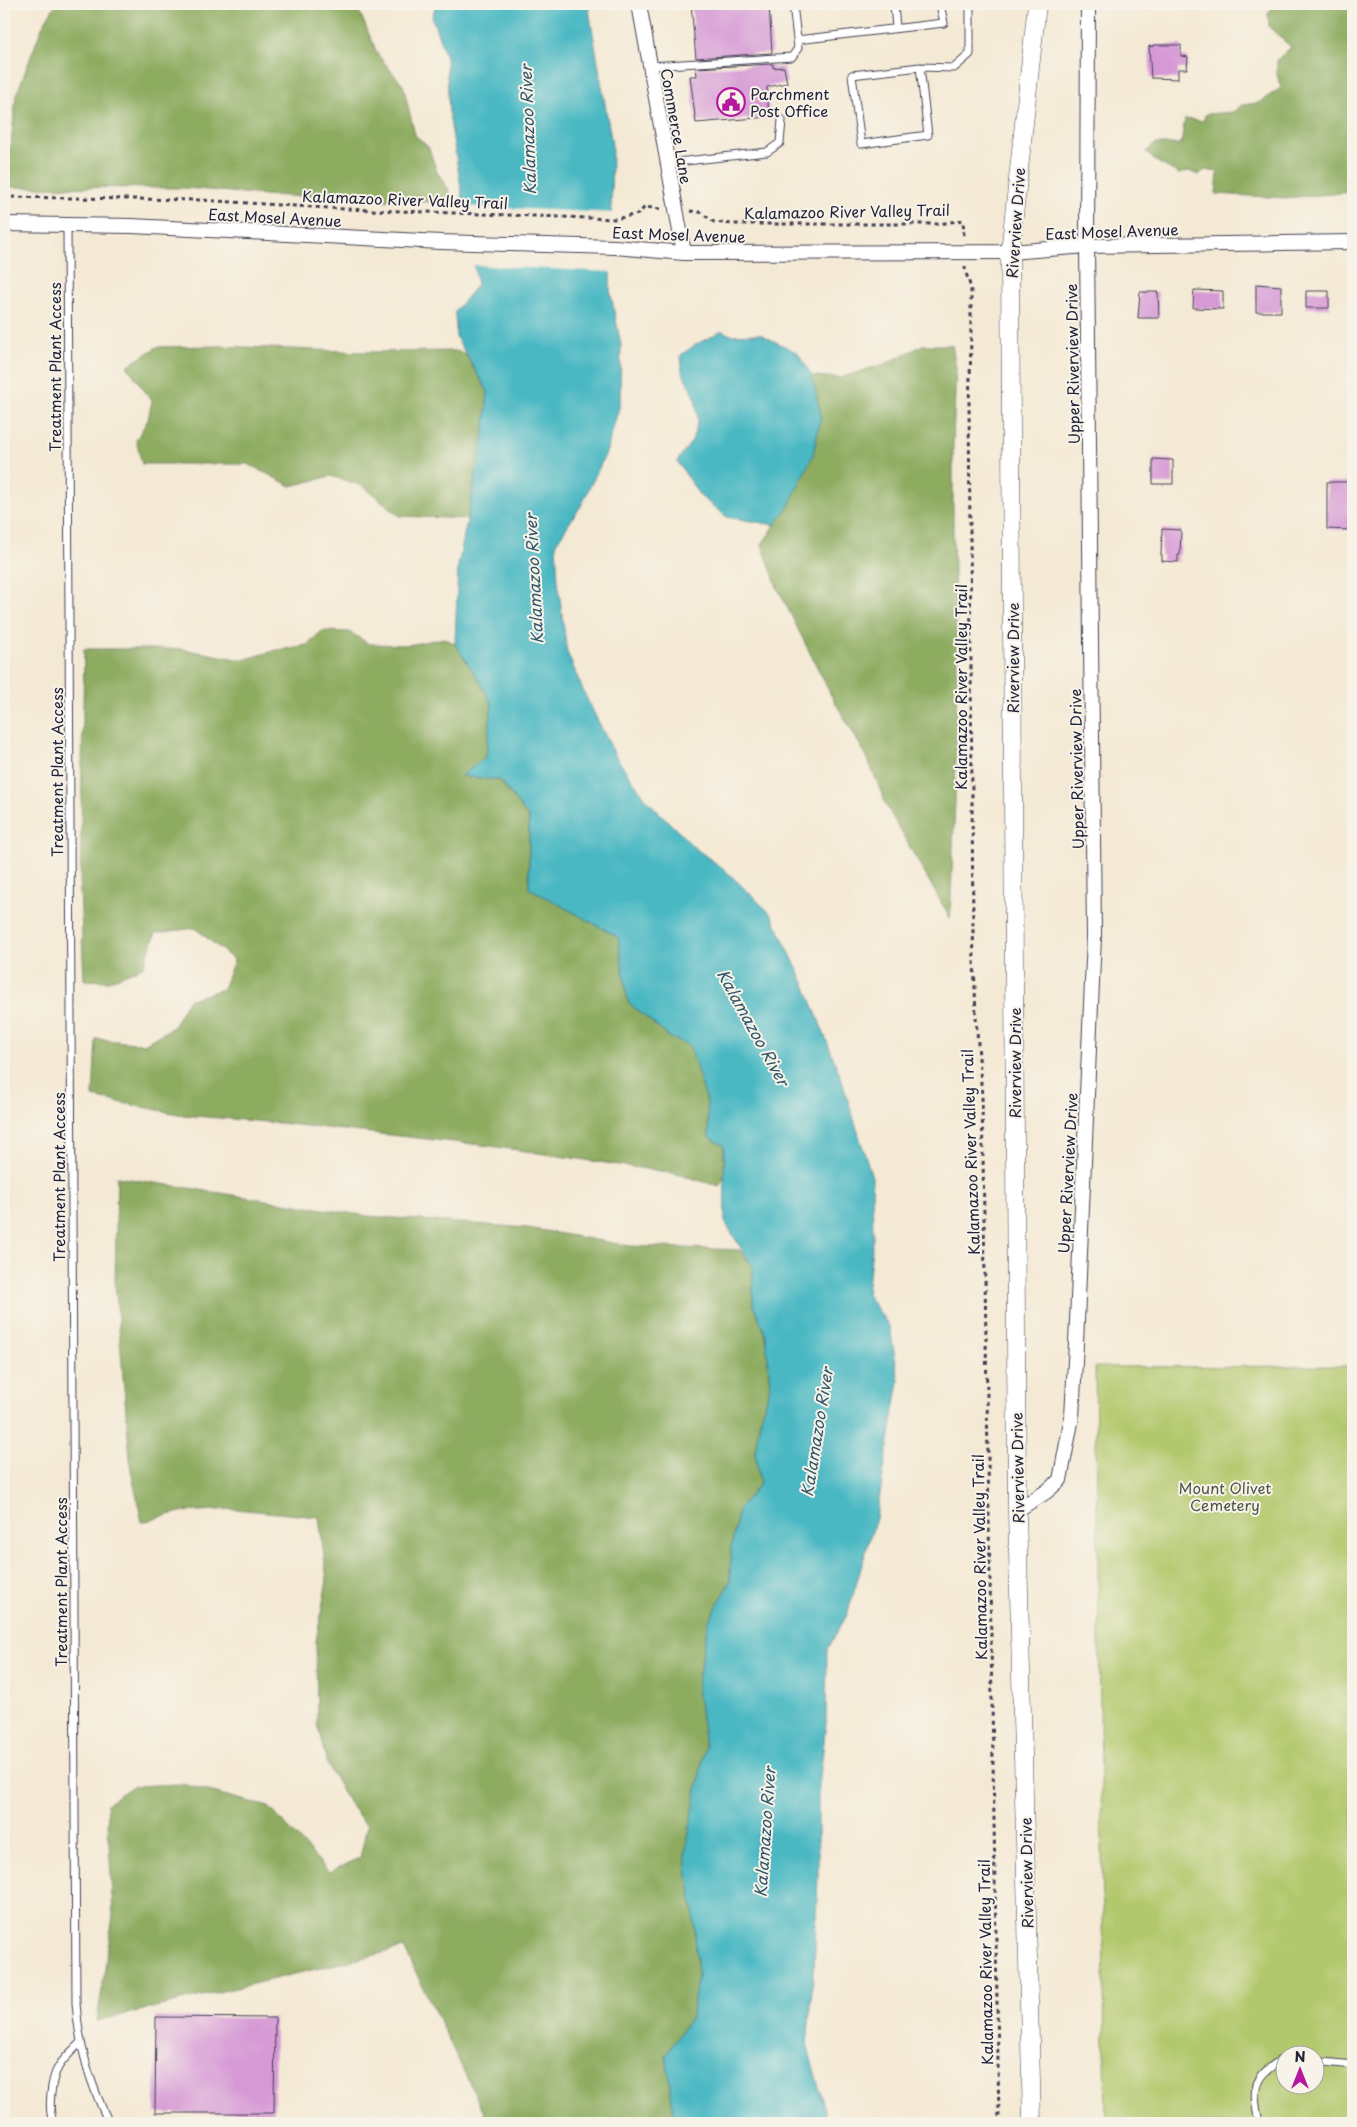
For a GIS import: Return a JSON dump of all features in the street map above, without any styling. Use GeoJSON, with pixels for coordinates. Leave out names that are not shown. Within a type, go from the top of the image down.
{"type":"FeatureCollection","features":[{"type":"Feature","properties":{"kind":"street","name":"Commerce Lane"},"geometry":{"type":"LineString","coordinates":[[639,4],[684,253]]}},
{"type":"Feature","properties":{"kind":"street","name":"Riverview Drive"},"geometry":{"type":"LineString","coordinates":[[1032,2123],[1017,1510],[1010,252],[1037,4]]}},
{"type":"Feature","properties":{"kind":"street","name":"Upper Riverview Drive"},"geometry":{"type":"LineString","coordinates":[[1017,1510],[1046,1492],[1060,1480],[1072,1417],[1094,937],[1087,246],[1088,4]]}},
{"type":"Feature","properties":{"kind":"street","name":"East Mosel Avenue"},"geometry":{"type":"LineString","coordinates":[[4,224],[132,226],[441,242],[615,247],[684,253],[1010,252],[1087,246],[1353,242]]}},
{"type":"Feature","properties":{"kind":"lane"},"geometry":{"type":"LineString","coordinates":[[650,66],[792,57],[798,48],[793,4]]}},
{"type":"Feature","properties":{"kind":"lane"},"geometry":{"type":"LineString","coordinates":[[894,4],[896,28]]}},
{"type":"Feature","properties":{"kind":"lane"},"geometry":{"type":"LineString","coordinates":[[797,40],[944,22],[940,4]]}},
{"type":"Feature","properties":{"kind":"lane"},"geometry":{"type":"LineString","coordinates":[[920,67],[928,135],[861,144],[852,75],[920,67],[954,68],[970,54],[970,4]]}},
{"type":"Feature","properties":{"kind":"lane"},"geometry":{"type":"LineString","coordinates":[[668,163],[767,152],[780,143],[782,120]]}},
{"type":"Feature","properties":{"kind":"lane","name":"Treatment Plant Access"},"geometry":{"type":"LineString","coordinates":[[67,225],[76,2003],[80,2043],[85,2064],[97,2099],[109,2123]]}},
{"type":"Feature","properties":{"kind":"lane"},"geometry":{"type":"LineString","coordinates":[[54,2123],[51,2118],[51,2093],[58,2067],[80,2043]]}},
{"type":"Feature","properties":{"kind":"lane"},"geometry":{"type":"LineString","coordinates":[[1324,2062],[1353,2065]]}},
{"type":"Feature","properties":{"kind":"lane"},"geometry":{"type":"LineString","coordinates":[[1259,2123],[1255,2103],[1255,2085],[1266,2070],[1274,2065]]}},
{"type":"Feature","properties":{"kind":"path","name":"Kalamazoo River Valley Trail"},"geometry":{"type":"LineString","coordinates":[[4,197],[198,200],[616,219],[638,214],[645,207],[700,212],[714,222],[732,224],[939,224],[963,220],[965,274],[971,289],[969,401],[973,930],[975,999],[982,1096],[999,2123]]}},
{"type":"Feature","properties":{"kind":"green space"},"geometry":{"type":"Polygon","coordinates":[[[56,4],[356,4],[378,55],[403,85],[415,135],[429,148],[437,172],[449,190],[453,203],[264,195],[186,188],[6,187],[9,178],[4,151],[11,145],[16,96],[42,27],[56,4]]]}},
{"type":"Feature","properties":{"kind":"green space"},"geometry":{"type":"Polygon","coordinates":[[[1276,4],[1353,4],[1353,192],[1285,198],[1216,194],[1218,172],[1205,170],[1198,175],[1189,171],[1179,174],[1154,160],[1146,152],[1155,144],[1181,144],[1185,119],[1203,121],[1206,114],[1233,112],[1242,105],[1258,103],[1281,88],[1277,75],[1277,60],[1291,47],[1269,27],[1268,13],[1276,4]]]}},
{"type":"Feature","properties":{"kind":"green space"},"geometry":{"type":"Polygon","coordinates":[[[923,345],[952,345],[956,368],[953,441],[953,538],[957,664],[955,802],[950,918],[887,807],[867,757],[831,695],[777,587],[762,544],[789,505],[821,416],[812,376],[840,378],[887,363],[923,345]]]}},
{"type":"Feature","properties":{"kind":"green space"},"geometry":{"type":"Polygon","coordinates":[[[220,346],[365,352],[455,351],[465,354],[488,392],[484,434],[467,519],[400,516],[363,486],[331,476],[291,486],[248,464],[142,464],[136,440],[148,420],[152,401],[127,366],[157,347],[220,346]]]}},
{"type":"Feature","properties":{"kind":"green space"},"geometry":{"type":"Polygon","coordinates":[[[322,631],[350,632],[369,644],[408,645],[445,638],[455,644],[492,704],[486,757],[461,776],[499,780],[529,818],[529,888],[618,937],[628,1002],[669,1037],[690,1045],[707,1102],[709,1137],[724,1146],[724,1179],[719,1186],[673,1173],[491,1146],[279,1123],[183,1115],[93,1097],[96,1039],[144,1044],[173,1027],[188,1000],[223,989],[234,960],[195,928],[156,933],[143,967],[109,981],[84,980],[80,889],[84,649],[181,649],[243,660],[277,650],[307,645],[322,631]]]}},
{"type":"Feature","properties":{"kind":"green space"},"geometry":{"type":"Polygon","coordinates":[[[117,1177],[368,1216],[528,1228],[630,1246],[740,1250],[753,1268],[753,1303],[766,1335],[770,1387],[760,1421],[755,1452],[760,1483],[739,1509],[731,1548],[730,1582],[708,1623],[697,1686],[705,1747],[685,1854],[693,1907],[698,1975],[691,2017],[666,2054],[675,2123],[489,2123],[404,1948],[97,2021],[113,1916],[107,1803],[133,1786],[182,1784],[269,1807],[329,1872],[360,1858],[367,1826],[348,1802],[327,1764],[317,1723],[316,1641],[327,1580],[319,1517],[235,1509],[180,1512],[142,1522],[131,1470],[115,1282],[117,1177]]]}},
{"type":"Feature","properties":{"kind":"green space","name":"Mount Olivet Cemetery"},"geometry":{"type":"Polygon","coordinates":[[[1353,1366],[1353,2123],[1106,2123],[1095,1367],[1353,1366]]]}},
{"type":"Feature","properties":{"kind":"water","name":"Kalamazoo River"},"geometry":{"type":"Polygon","coordinates":[[[436,4],[588,4],[612,145],[610,290],[621,345],[620,404],[606,453],[581,506],[556,543],[558,583],[567,652],[585,695],[616,757],[646,799],[695,848],[725,870],[771,914],[806,987],[841,1078],[872,1177],[873,1239],[867,1294],[890,1328],[899,1381],[876,1518],[847,1615],[827,1650],[826,1723],[818,1795],[818,1875],[814,1969],[807,2044],[825,2110],[825,2123],[675,2123],[666,2054],[691,2017],[698,1975],[693,1907],[685,1854],[705,1747],[697,1686],[708,1623],[730,1582],[731,1548],[739,1509],[760,1483],[755,1452],[760,1421],[770,1387],[766,1335],[753,1303],[753,1268],[725,1222],[724,1146],[709,1137],[707,1102],[690,1046],[669,1037],[628,1002],[618,937],[529,888],[529,818],[500,780],[461,776],[486,757],[492,704],[455,644],[458,566],[484,434],[488,392],[456,337],[455,311],[477,285],[449,114],[446,57],[432,18],[436,4]]]}},
{"type":"Feature","properties":{"kind":"water"},"geometry":{"type":"Polygon","coordinates":[[[722,331],[731,335],[760,334],[798,353],[812,376],[821,416],[813,455],[789,505],[775,525],[727,517],[700,496],[677,461],[692,441],[698,420],[695,397],[682,371],[681,355],[695,345],[722,331]]]}},
{"type":"Feature","properties":{"kind":"pier"},"geometry":{"type":"Polygon","coordinates":[[[462,206],[614,213],[613,272],[471,265],[462,206]]]}},
{"type":"Feature","properties":{"kind":"building"},"geometry":{"type":"Polygon","coordinates":[[[691,4],[769,4],[772,53],[696,58],[691,4]]]}},
{"type":"Feature","properties":{"kind":"building"},"geometry":{"type":"Polygon","coordinates":[[[1153,45],[1181,45],[1181,56],[1188,57],[1187,69],[1178,69],[1178,79],[1151,78],[1149,46],[1153,47],[1153,45]]]}},
{"type":"Feature","properties":{"kind":"building","name":"Parchment Post Office"},"geometry":{"type":"Polygon","coordinates":[[[773,64],[773,68],[784,67],[787,83],[767,87],[769,117],[696,123],[690,76],[697,76],[696,68],[773,64]]]}},
{"type":"Feature","properties":{"kind":"building"},"geometry":{"type":"Polygon","coordinates":[[[1256,284],[1281,286],[1281,312],[1256,312],[1256,284]]]}},
{"type":"Feature","properties":{"kind":"building"},"geometry":{"type":"Polygon","coordinates":[[[1194,290],[1223,291],[1223,309],[1193,308],[1194,290]]]}},
{"type":"Feature","properties":{"kind":"building"},"geometry":{"type":"Polygon","coordinates":[[[1306,291],[1329,291],[1329,308],[1306,308],[1306,291]]]}},
{"type":"Feature","properties":{"kind":"building"},"geometry":{"type":"Polygon","coordinates":[[[1140,292],[1158,292],[1159,318],[1138,318],[1140,292]]]}},
{"type":"Feature","properties":{"kind":"building"},"geometry":{"type":"Polygon","coordinates":[[[1153,459],[1173,460],[1173,484],[1153,484],[1153,459]]]}},
{"type":"Feature","properties":{"kind":"building"},"geometry":{"type":"Polygon","coordinates":[[[1327,482],[1348,482],[1348,485],[1350,485],[1350,530],[1327,529],[1327,482]]]}},
{"type":"Feature","properties":{"kind":"building"},"geometry":{"type":"Polygon","coordinates":[[[1162,529],[1181,530],[1178,562],[1162,561],[1162,529]]]}},
{"type":"Feature","properties":{"kind":"building"},"geometry":{"type":"Polygon","coordinates":[[[156,2017],[275,2018],[274,2113],[155,2113],[156,2017]]]}},
{"type":"Feature","properties":{"kind":"place","name":"Parchment Post Office"},"geometry":{"type":"Point","coordinates":[731,102]}}]}
